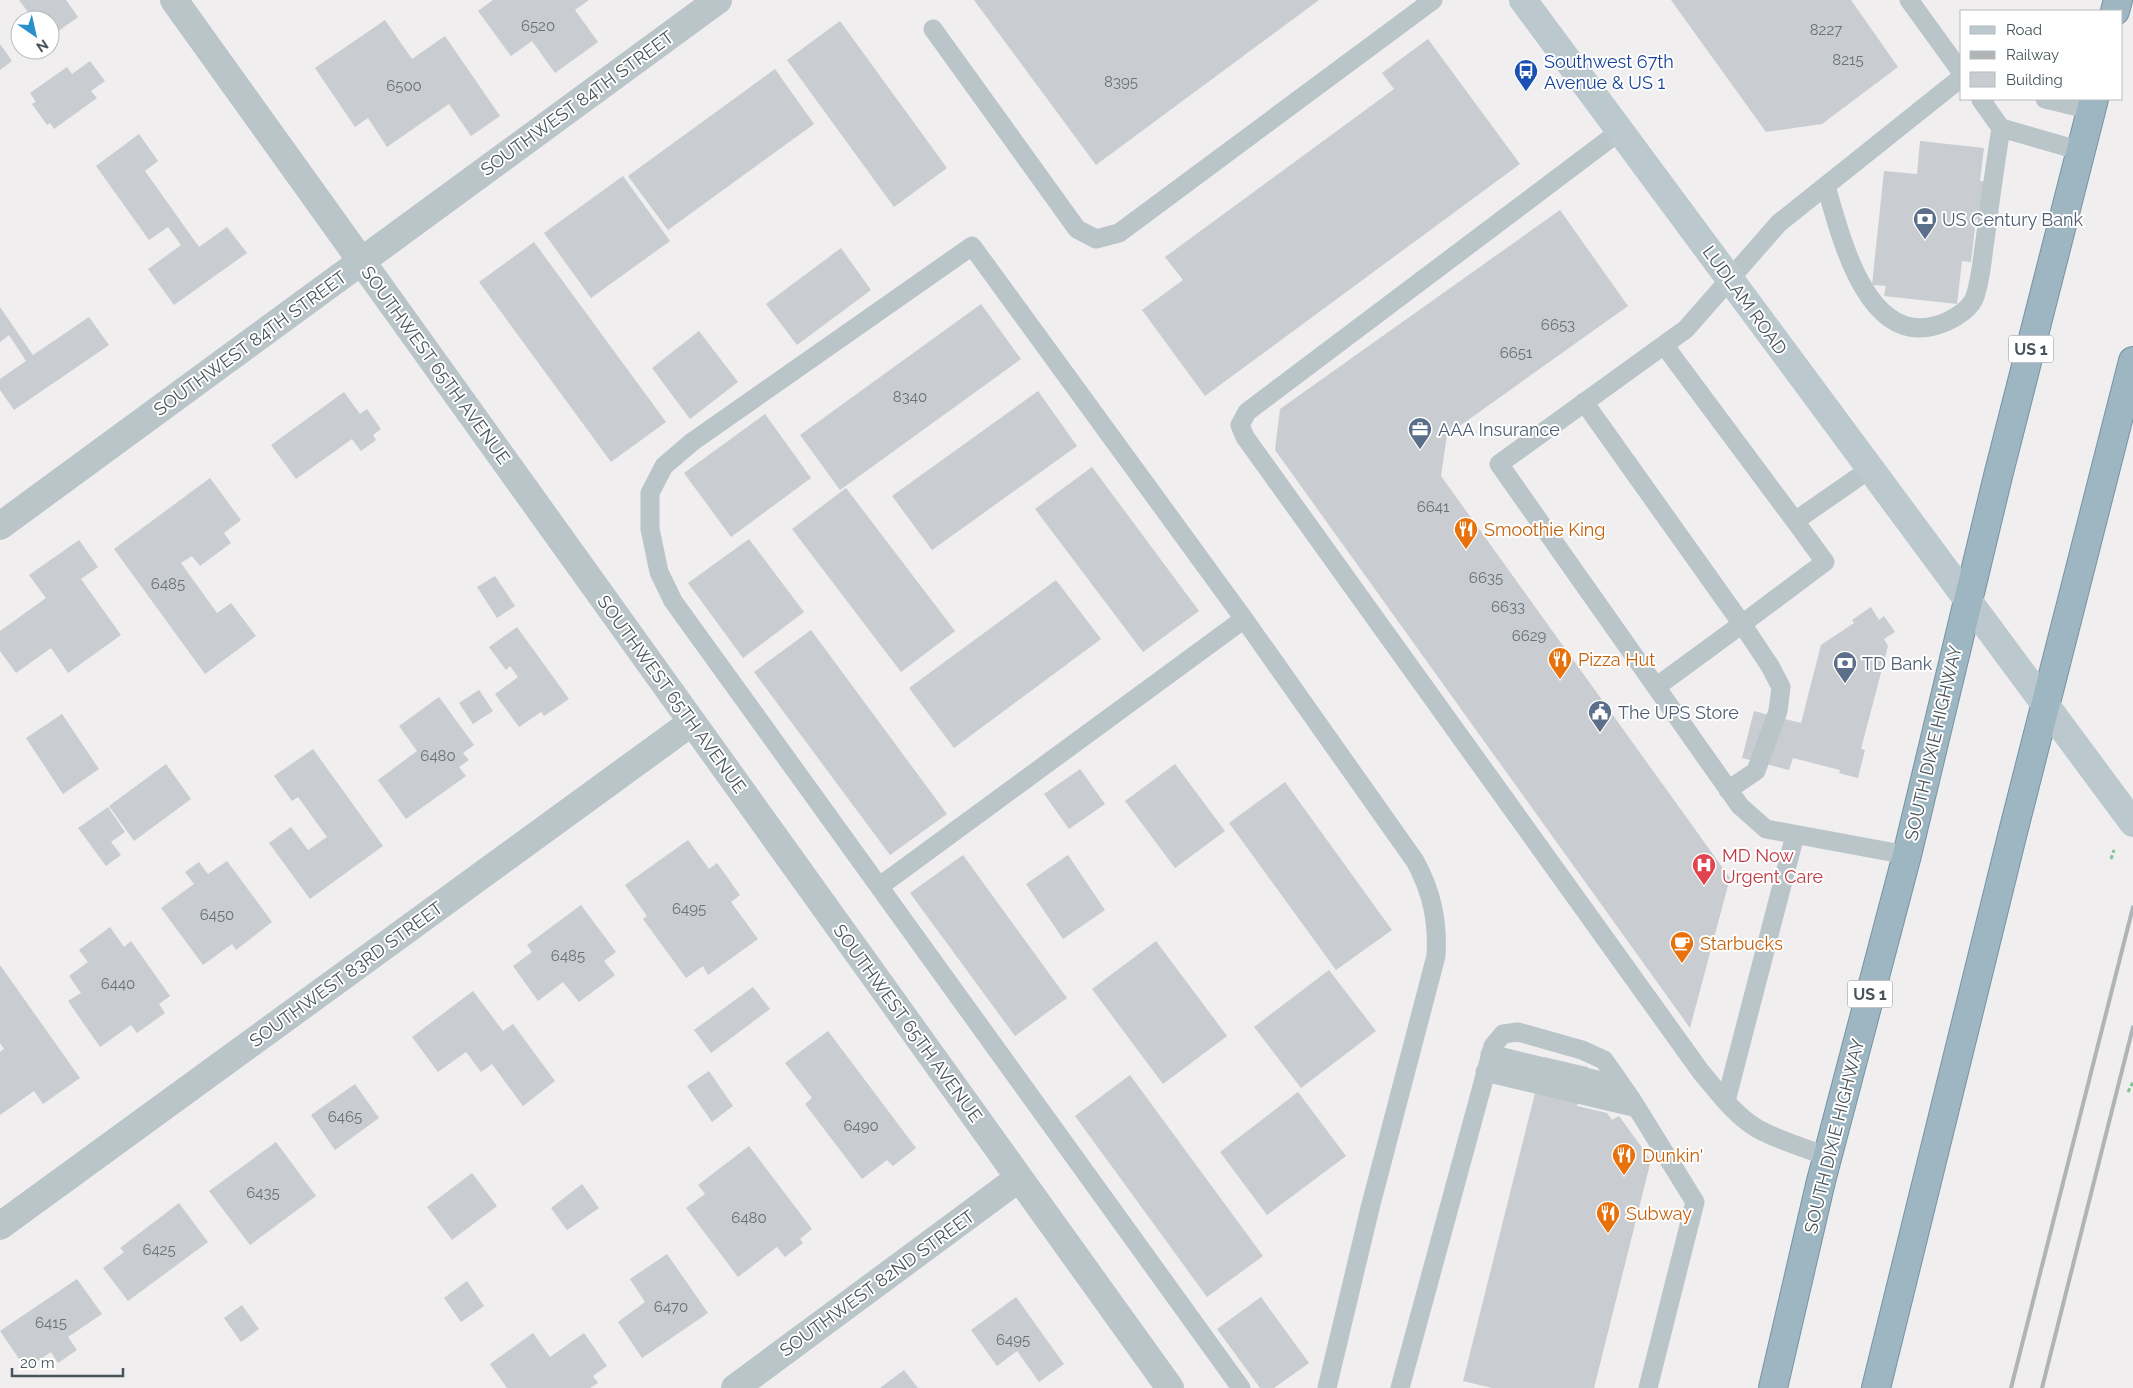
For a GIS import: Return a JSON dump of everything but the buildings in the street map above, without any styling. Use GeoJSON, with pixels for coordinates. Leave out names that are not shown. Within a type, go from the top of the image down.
{"type":"FeatureCollection","features":[{"type":"Feature","properties":{"kind":"highway","name":"SOUTH DIXIE HIGHWAY"},"geometry":{"type":"LineString","coordinates":[[1773,1388],[1827,1156],[1907,855],[1968,600],[2092,104]]}},
{"type":"Feature","properties":{"kind":"highway"},"geometry":{"type":"LineString","coordinates":[[1876,1388],[2133,361]]}},
{"type":"Feature","properties":{"kind":"main road","name":"LUDLAM ROAD"},"geometry":{"type":"LineString","coordinates":[[1523,0],[2133,823]]}},
{"type":"Feature","properties":{"kind":"street","name":"SOUTHWEST 65TH AVENUE"},"geometry":{"type":"LineString","coordinates":[[174,0],[1170,1388]]}},
{"type":"Feature","properties":{"kind":"street","name":"SOUTHWEST 84TH STREET"},"geometry":{"type":"LineString","coordinates":[[0,526],[718,0]]}},
{"type":"Feature","properties":{"kind":"street","name":"SOUTHWEST 83RD STREET"},"geometry":{"type":"LineString","coordinates":[[0,1226],[692,722]]}},
{"type":"Feature","properties":{"kind":"street","name":"SOUTHWEST 82ND STREET"},"geometry":{"type":"LineString","coordinates":[[735,1388],[1019,1178]]}},
{"type":"Feature","properties":{"kind":"lane"},"geometry":{"type":"LineString","coordinates":[[933,29],[1077,229],[1096,239],[1119,233],[1433,0]]}},
{"type":"Feature","properties":{"kind":"lane"},"geometry":{"type":"LineString","coordinates":[[1910,0],[1960,70]]}},
{"type":"Feature","properties":{"kind":"lane"},"geometry":{"type":"LineString","coordinates":[[1907,855],[1766,829],[1740,806],[1499,464],[1686,329],[1779,223],[1960,79]]}},
{"type":"Feature","properties":{"kind":"lane"},"geometry":{"type":"LineString","coordinates":[[1983,100],[2001,128],[2081,151]]}},
{"type":"Feature","properties":{"kind":"lane"},"geometry":{"type":"LineString","coordinates":[[2054,100],[2092,104]]}},
{"type":"Feature","properties":{"kind":"lane"},"geometry":{"type":"LineString","coordinates":[[1826,186],[1846,256],[1876,306],[1888,318],[1905,327],[1925,329],[1944,324],[1973,301],[1980,274],[2001,128]]}},
{"type":"Feature","properties":{"kind":"lane"},"geometry":{"type":"LineString","coordinates":[[1620,131],[1247,412],[1240,425],[1257,454],[1701,1072],[1726,1101],[1757,1128],[1774,1137],[1827,1156]]}},
{"type":"Feature","properties":{"kind":"lane"},"geometry":{"type":"LineString","coordinates":[[1241,1388],[673,600],[660,572],[650,529],[650,493],[664,466],[692,442],[972,246],[1244,619],[1415,861],[1432,899],[1435,919],[1436,956],[1370,1208],[1327,1388]]}},
{"type":"Feature","properties":{"kind":"lane"},"geometry":{"type":"LineString","coordinates":[[1656,687],[1825,562],[1664,344]]}},
{"type":"Feature","properties":{"kind":"lane"},"geometry":{"type":"LineString","coordinates":[[1584,402],[1742,624],[1770,666],[1781,687],[1778,711],[1756,771],[1728,790]]}},
{"type":"Feature","properties":{"kind":"lane"},"geometry":{"type":"LineString","coordinates":[[1795,521],[1870,469]]}},
{"type":"Feature","properties":{"kind":"lane"},"geometry":{"type":"LineString","coordinates":[[880,886],[1244,619]]}},
{"type":"Feature","properties":{"kind":"lane"},"geometry":{"type":"LineString","coordinates":[[1726,1101],[1794,835]]}},
{"type":"Feature","properties":{"kind":"lane"},"geometry":{"type":"LineString","coordinates":[[1400,1388],[1490,1054],[1493,1046],[1503,1034],[1518,1032],[1582,1050],[1604,1060],[1637,1108],[1695,1202],[1648,1388]]}},
{"type":"Feature","properties":{"kind":"lane"},"geometry":{"type":"LineString","coordinates":[[1490,1054],[1622,1086]]}},
{"type":"Feature","properties":{"kind":"lane"},"geometry":{"type":"LineString","coordinates":[[1485,1072],[1637,1108]]}},
{"type":"Feature","properties":{"kind":"path"},"geometry":{"type":"LineString","coordinates":[[2128,1092],[2133,1082]]}},
{"type":"Feature","properties":{"kind":"railway"},"geometry":{"type":"LineString","coordinates":[[2011,1388],[2133,907]]}},
{"type":"Feature","properties":{"kind":"railway"},"geometry":{"type":"LineString","coordinates":[[2042,1388],[2133,1027]]}},
{"type":"Feature","properties":{"kind":"place","name":"Southwest 67th Avenue & US 1"},"geometry":{"type":"Point","coordinates":[1526,92]}},
{"type":"Feature","properties":{"kind":"place","name":"US Century Bank"},"geometry":{"type":"Point","coordinates":[1925,240]}},
{"type":"Feature","properties":{"kind":"place","name":"AAA Insurance"},"geometry":{"type":"Point","coordinates":[1420,450]}},
{"type":"Feature","properties":{"kind":"place","name":"Smoothie King"},"geometry":{"type":"Point","coordinates":[1466,550]}},
{"type":"Feature","properties":{"kind":"place","name":"Pizza Hut"},"geometry":{"type":"Point","coordinates":[1560,680]}},
{"type":"Feature","properties":{"kind":"place","name":"TD Bank"},"geometry":{"type":"Point","coordinates":[1845,684]}},
{"type":"Feature","properties":{"kind":"place","name":"The UPS Store"},"geometry":{"type":"Point","coordinates":[1600,733]}},
{"type":"Feature","properties":{"kind":"place","name":"MD Now Urgent Care"},"geometry":{"type":"Point","coordinates":[1704,886]}},
{"type":"Feature","properties":{"kind":"place","name":"Starbucks"},"geometry":{"type":"Point","coordinates":[1682,964]}},
{"type":"Feature","properties":{"kind":"place","name":"Dunkin'"},"geometry":{"type":"Point","coordinates":[1624,1176]}},
{"type":"Feature","properties":{"kind":"place","name":"Subway"},"geometry":{"type":"Point","coordinates":[1608,1234]}}]}
